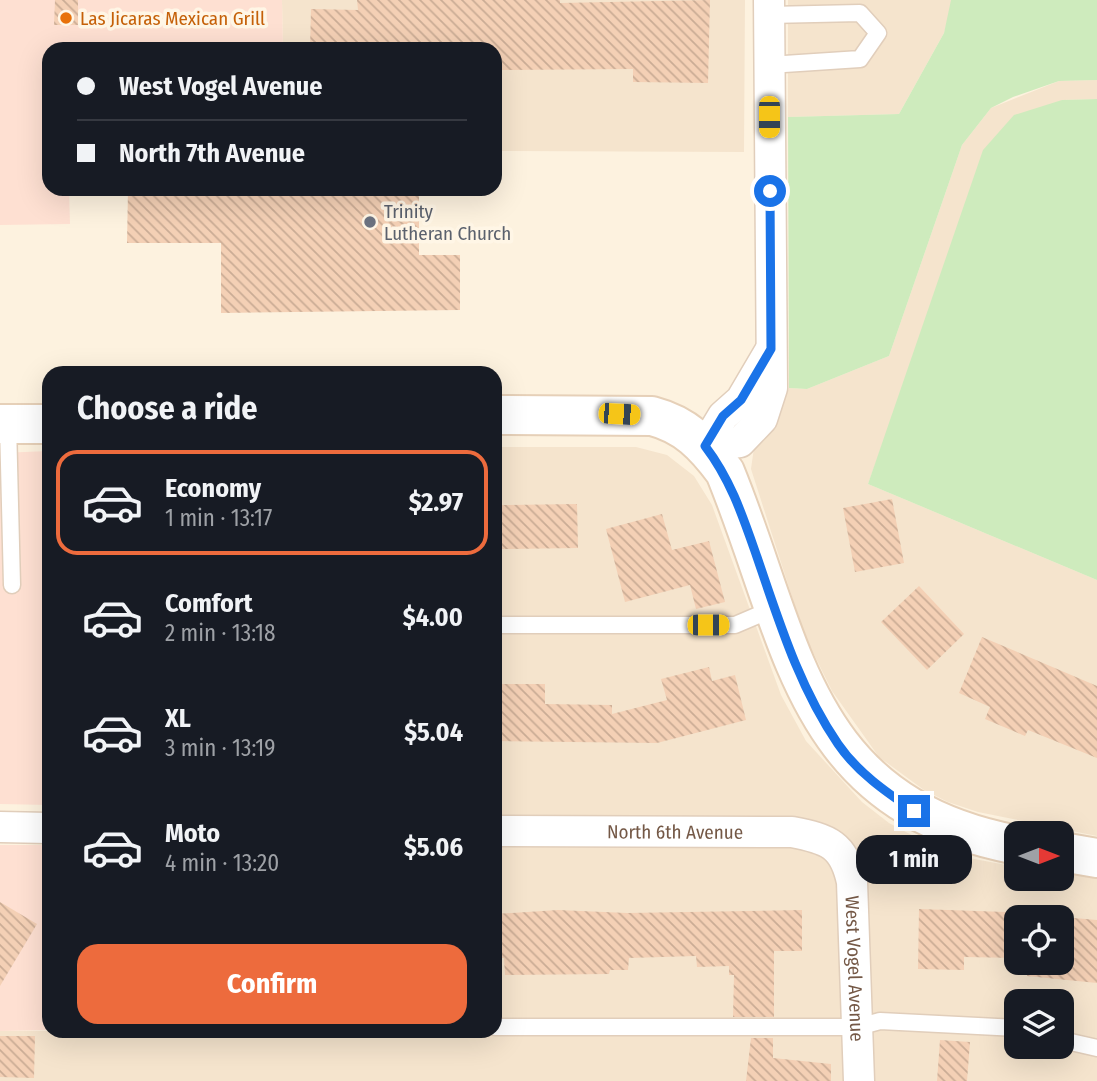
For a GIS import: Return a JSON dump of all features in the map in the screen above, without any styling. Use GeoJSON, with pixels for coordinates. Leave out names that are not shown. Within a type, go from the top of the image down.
{"type":"FeatureCollection","features":[{"type":"Feature","properties":{"kind":"street"},"geometry":{"type":"LineString","coordinates":[[705,446],[723,416],[741,400],[771,349],[769,7]]}},
{"type":"Feature","properties":{"kind":"street"},"geometry":{"type":"LineString","coordinates":[[502,415],[652,416],[671,421],[705,446],[725,472],[802,682],[839,746],[875,784],[914,811],[943,825],[1004,842]]}},
{"type":"Feature","properties":{"kind":"street"},"geometry":{"type":"LineString","coordinates":[[4,424],[42,424]]}},
{"type":"Feature","properties":{"kind":"street"},"geometry":{"type":"LineString","coordinates":[[0,827],[42,828]]}},
{"type":"Feature","properties":{"kind":"street","name":"North 6th Avenue"},"geometry":{"type":"LineString","coordinates":[[502,831],[792,832],[828,842],[846,858]]}},
{"type":"Feature","properties":{"kind":"street"},"geometry":{"type":"LineString","coordinates":[[1074,854],[1097,858]]}},
{"type":"Feature","properties":{"kind":"street","name":"West Vogel Avenue"},"geometry":{"type":"LineString","coordinates":[[846,858],[854,902],[859,1081]]}},
{"type":"Feature","properties":{"kind":"lane"},"geometry":{"type":"LineString","coordinates":[[769,7],[860,13],[878,33],[860,59],[769,65]]}},
{"type":"Feature","properties":{"kind":"lane"},"geometry":{"type":"LineString","coordinates":[[4,424],[12,585]]}},
{"type":"Feature","properties":{"kind":"lane"},"geometry":{"type":"LineString","coordinates":[[502,625],[735,625],[775,608]]}},
{"type":"Feature","properties":{"kind":"lane"},"geometry":{"type":"LineString","coordinates":[[502,1027],[858,1027],[880,1021],[1004,1027]]}},
{"type":"Feature","properties":{"kind":"lane"},"geometry":{"type":"LineString","coordinates":[[1074,1043],[1097,1048]]}},
{"type":"Feature","properties":{"kind":"shaded area"},"geometry":{"type":"Polygon","coordinates":[[[0,0],[282,0],[283,42],[42,42],[42,196],[69,196],[70,224],[0,225],[0,0]]]}},
{"type":"Feature","properties":{"kind":"shaded area"},"geometry":{"type":"Polygon","coordinates":[[[282,0],[745,0],[744,152],[502,151],[502,42],[283,42],[282,0]]]}},
{"type":"Feature","properties":{"kind":"shaded area"},"geometry":{"type":"Polygon","coordinates":[[[788,0],[951,0],[951,7],[944,33],[899,114],[788,117],[788,0]]]}},
{"type":"Feature","properties":{"kind":"shaded area"},"geometry":{"type":"Polygon","coordinates":[[[1097,80],[1097,99],[1062,100],[912,363],[868,484],[1097,580],[1097,836],[1074,831],[1074,821],[1023,821],[978,812],[948,802],[924,790],[879,757],[832,691],[804,634],[751,469],[754,448],[778,418],[789,388],[807,389],[889,356],[962,145],[991,108],[1059,81],[1097,80]]]}},
{"type":"Feature","properties":{"kind":"shaded area"},"geometry":{"type":"Polygon","coordinates":[[[502,447],[636,447],[667,455],[694,476],[712,505],[781,695],[806,741],[862,802],[889,823],[923,841],[969,858],[1004,865],[1004,891],[1074,891],[1074,874],[1097,879],[1097,1081],[0,1081],[0,1031],[42,1031],[42,1038],[502,1038],[502,447]]]}},
{"type":"Feature","properties":{"kind":"shaded area"},"geometry":{"type":"Polygon","coordinates":[[[42,451],[42,805],[0,804],[0,453],[42,451]]]}},
{"type":"Feature","properties":{"kind":"shaded area"},"geometry":{"type":"Polygon","coordinates":[[[0,845],[42,845],[42,1030],[0,1031],[0,845]]]}},
{"type":"Feature","properties":{"kind":"green space"},"geometry":{"type":"Polygon","coordinates":[[[951,0],[1097,0],[1097,80],[1059,81],[1013,97],[991,108],[962,145],[889,356],[807,389],[789,388],[788,117],[899,114],[944,33],[951,0]]]}},
{"type":"Feature","properties":{"kind":"green space"},"geometry":{"type":"Polygon","coordinates":[[[1097,99],[1097,580],[868,484],[983,150],[1014,115],[1062,100],[1097,99]]]}},
{"type":"Feature","properties":{"kind":"building"},"geometry":{"type":"Polygon","coordinates":[[[55,0],[78,0],[78,25],[54,25],[55,0]]]}},
{"type":"Feature","properties":{"kind":"building"},"geometry":{"type":"Polygon","coordinates":[[[357,0],[560,0],[560,3],[710,0],[708,83],[633,82],[633,69],[502,70],[502,42],[310,42],[311,9],[358,10],[357,0]]]}},
{"type":"Feature","properties":{"kind":"building"},"geometry":{"type":"Polygon","coordinates":[[[128,196],[419,196],[419,255],[460,255],[460,310],[221,313],[221,243],[127,243],[128,196]]]}},
{"type":"Feature","properties":{"kind":"building"},"geometry":{"type":"Polygon","coordinates":[[[892,499],[904,563],[855,572],[843,508],[892,499]]]}},
{"type":"Feature","properties":{"kind":"building"},"geometry":{"type":"Polygon","coordinates":[[[577,504],[578,548],[502,549],[502,505],[577,504]]]}},
{"type":"Feature","properties":{"kind":"building"},"geometry":{"type":"Polygon","coordinates":[[[662,514],[672,550],[709,541],[725,602],[696,609],[690,585],[625,602],[606,529],[662,514]]]}},
{"type":"Feature","properties":{"kind":"building"},"geometry":{"type":"Polygon","coordinates":[[[919,586],[964,634],[927,670],[881,622],[919,586]]]}},
{"type":"Feature","properties":{"kind":"building"},"geometry":{"type":"Polygon","coordinates":[[[982,637],[1097,686],[1097,758],[1028,730],[1025,736],[985,719],[990,707],[959,693],[982,637]]]}},
{"type":"Feature","properties":{"kind":"building"},"geometry":{"type":"Polygon","coordinates":[[[709,667],[712,681],[735,675],[746,720],[657,743],[502,741],[502,684],[545,684],[545,704],[612,705],[612,714],[667,700],[661,679],[709,667]]]}},
{"type":"Feature","properties":{"kind":"building"},"geometry":{"type":"Polygon","coordinates":[[[0,902],[37,924],[0,986],[0,902]]]}},
{"type":"Feature","properties":{"kind":"building"},"geometry":{"type":"Polygon","coordinates":[[[919,909],[1004,912],[1004,958],[964,957],[964,970],[918,969],[919,909]]]}},
{"type":"Feature","properties":{"kind":"building"},"geometry":{"type":"Polygon","coordinates":[[[558,910],[627,913],[802,910],[802,951],[774,951],[774,1017],[733,1017],[734,975],[729,975],[729,966],[697,967],[696,956],[629,958],[628,970],[610,970],[609,974],[505,975],[502,958],[502,914],[558,910]]]}},
{"type":"Feature","properties":{"kind":"building"},"geometry":{"type":"Polygon","coordinates":[[[1074,918],[1097,920],[1097,983],[1027,976],[1074,975],[1074,918]]]}},
{"type":"Feature","properties":{"kind":"building"},"geometry":{"type":"Polygon","coordinates":[[[0,1036],[35,1036],[34,1078],[0,1077],[0,1036]]]}},
{"type":"Feature","properties":{"kind":"building"},"geometry":{"type":"Polygon","coordinates":[[[751,1038],[773,1038],[773,1058],[831,1064],[831,1081],[746,1081],[751,1038]]]}},
{"type":"Feature","properties":{"kind":"building"},"geometry":{"type":"Polygon","coordinates":[[[940,1040],[970,1042],[967,1081],[937,1081],[940,1040]]]}},
{"type":"Feature","properties":{"kind":"place","name":"Las Jicaras Mexican Grill"},"geometry":{"type":"Point","coordinates":[66,18]}},
{"type":"Feature","properties":{"kind":"place","name":"Trinity Lutheran Church"},"geometry":{"type":"Point","coordinates":[370,222]}},
{"type":"Feature","properties":{"kind":"route"},"geometry":{"type":"LineString","coordinates":[[770,191],[771,349],[741,400],[723,416],[705,446],[725,472],[802,682],[839,746],[875,784],[914,811]]}}]}
